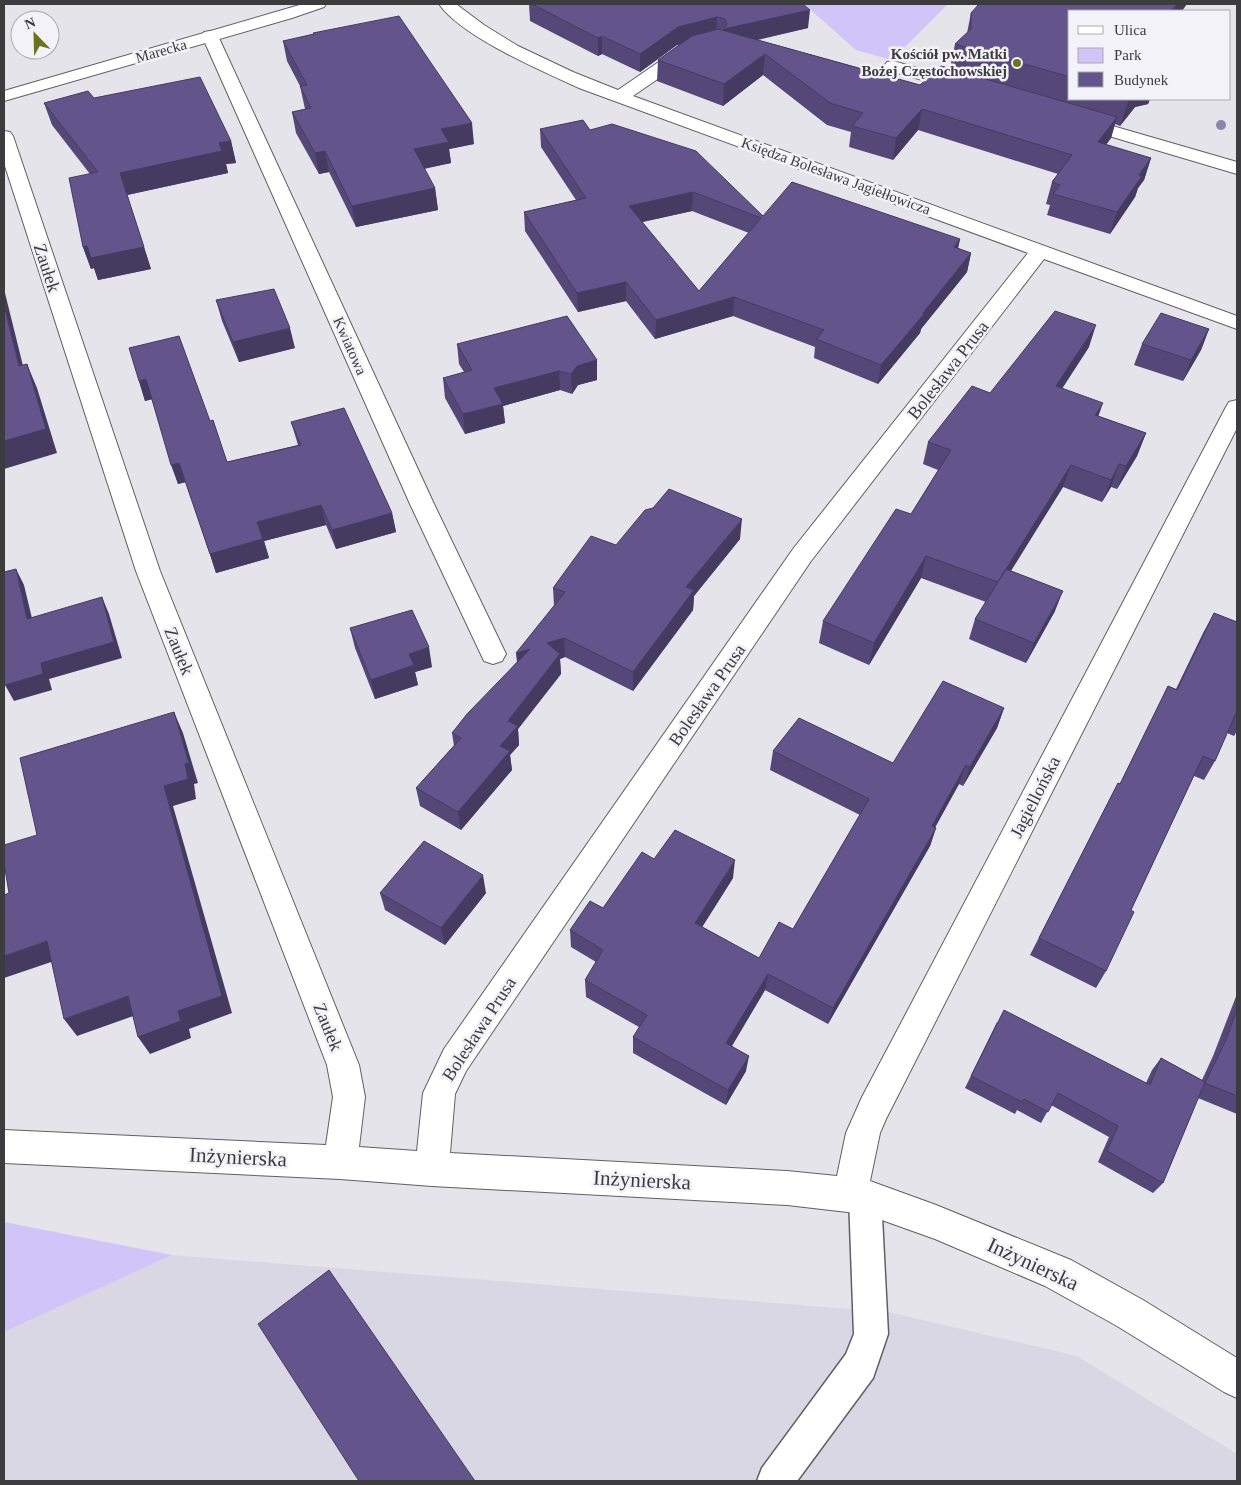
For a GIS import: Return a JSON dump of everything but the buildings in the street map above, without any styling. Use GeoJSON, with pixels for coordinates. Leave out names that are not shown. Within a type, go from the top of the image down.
{"type":"FeatureCollection","features":[{"type":"Feature","properties":{"kind":"street","name":"Marecka"},"geometry":{"type":"LineString","coordinates":[[4,96],[318,4]]}},
{"type":"Feature","properties":{"kind":"street","name":"Księdza Bolesława Jagiełłowicza"},"geometry":{"type":"LineString","coordinates":[[447,4],[458,14],[514,50],[547,68],[620,97],[1237,323]]}},
{"type":"Feature","properties":{"kind":"street","name":"Kwiatowa"},"geometry":{"type":"LineString","coordinates":[[210,36],[422,504],[493,654]]}},
{"type":"Feature","properties":{"kind":"street"},"geometry":{"type":"LineString","coordinates":[[620,97],[684,51],[700,46]]}},
{"type":"Feature","properties":{"kind":"street"},"geometry":{"type":"LineString","coordinates":[[893,66],[979,91]]}},
{"type":"Feature","properties":{"kind":"street"},"geometry":{"type":"LineString","coordinates":[[1065,117],[1237,168]]}},
{"type":"Feature","properties":{"kind":"street","name":"Zaułek"},"geometry":{"type":"LineString","coordinates":[[4,136],[148,572],[343,1065],[349,1098],[340,1162]]}},
{"type":"Feature","properties":{"kind":"street","name":"Bolesława Prusa"},"geometry":{"type":"LineString","coordinates":[[432,1169],[439,1093],[455,1060],[802,555],[1041,250]]}},
{"type":"Feature","properties":{"kind":"street","name":"Jagiellońska"},"geometry":{"type":"LineString","coordinates":[[858,1196],[863,1133],[874,1108],[1237,407]]}},
{"type":"Feature","properties":{"kind":"street","name":"Inżynierska"},"geometry":{"type":"LineString","coordinates":[[4,1147],[340,1162],[432,1169],[787,1188],[858,1196],[936,1222],[1058,1273],[1130,1313],[1237,1379]]}},
{"type":"Feature","properties":{"kind":"lane"},"geometry":{"type":"LineString","coordinates":[[775,1481],[860,1365],[870,1334],[858,1196]]}},
{"type":"Feature","properties":{"kind":"shaded area"},"geometry":{"type":"Polygon","coordinates":[[[172,1255],[889,1312],[1077,1356],[1237,1454],[1237,1481],[4,1481],[4,1332],[172,1255]]]}},
{"type":"Feature","properties":{"kind":"green space"},"geometry":{"type":"Polygon","coordinates":[[[804,4],[948,4],[892,60],[856,50],[804,4]]]}},
{"type":"Feature","properties":{"kind":"green space"},"geometry":{"type":"Polygon","coordinates":[[[4,1222],[172,1255],[4,1332],[4,1222]]]}},
{"type":"Feature","properties":{"kind":"place","name":"Kościół pw. Matki Bożej Częstochowskiej"},"geometry":{"type":"Point","coordinates":[1017,63]}}]}
